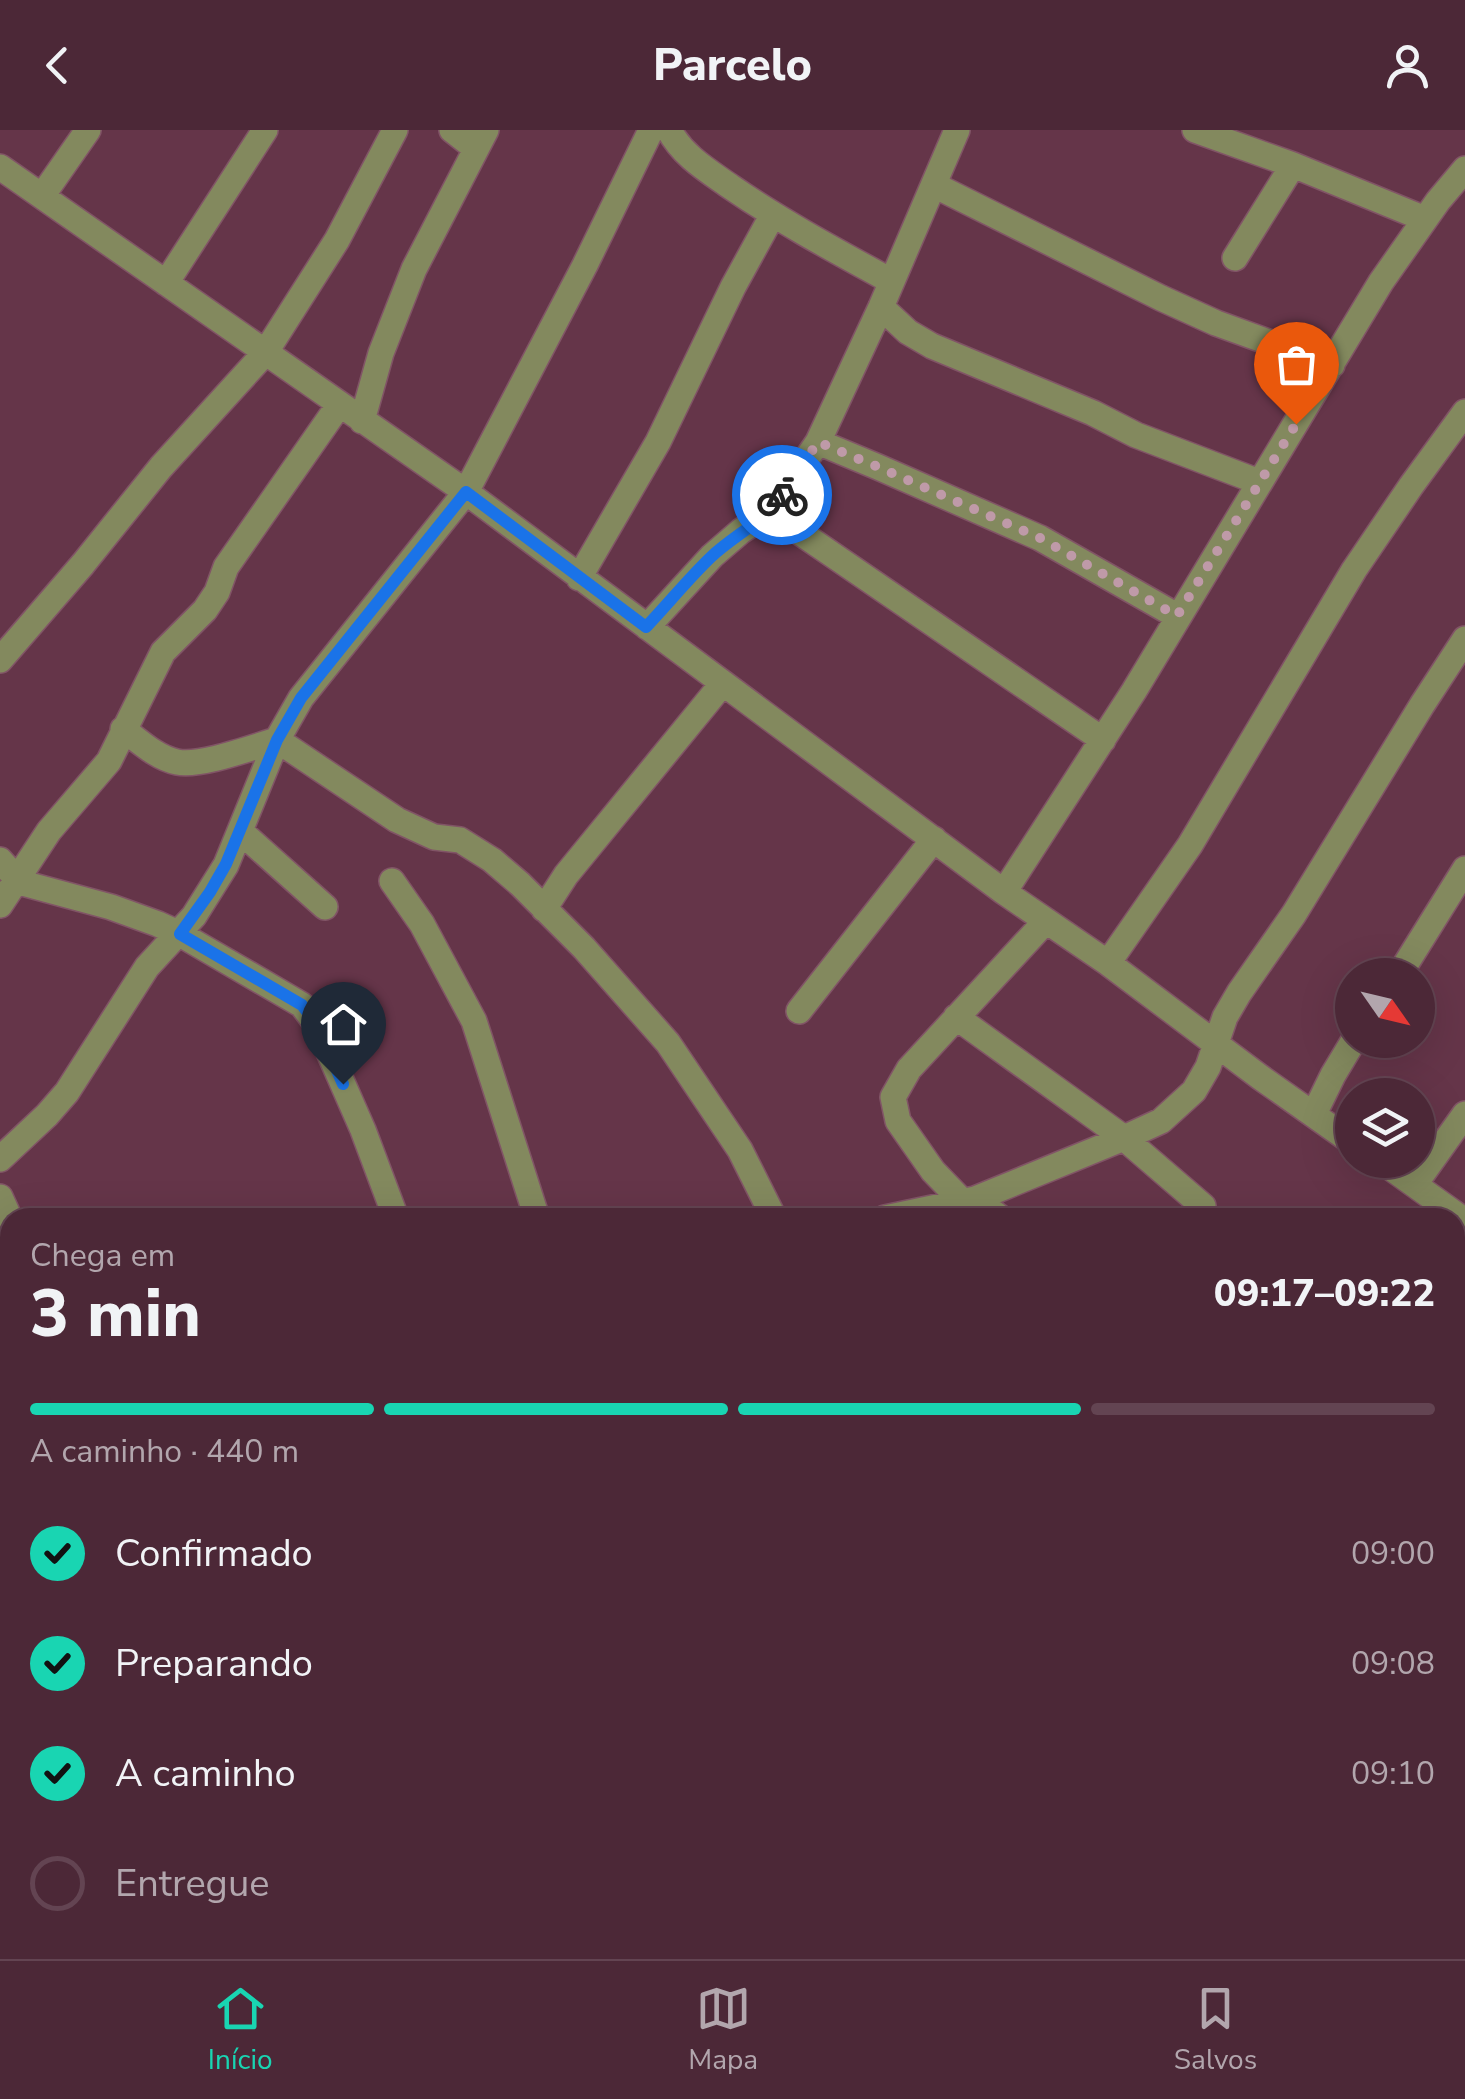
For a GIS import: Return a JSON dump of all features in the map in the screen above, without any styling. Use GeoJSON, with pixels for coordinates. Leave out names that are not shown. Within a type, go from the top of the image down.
{"type":"FeatureCollection","features":[{"type":"Feature","properties":{"kind":"street"},"geometry":{"type":"LineString","coordinates":[[42,196],[88,130]]}},
{"type":"Feature","properties":{"kind":"street"},"geometry":{"type":"LineString","coordinates":[[166,284],[265,130]]}},
{"type":"Feature","properties":{"kind":"street"},"geometry":{"type":"LineString","coordinates":[[0,660],[161,467],[265,353],[336,240],[394,130]]}},
{"type":"Feature","properties":{"kind":"street"},"geometry":{"type":"LineString","coordinates":[[362,420],[381,353],[414,270],[481,139],[452,130]]}},
{"type":"Feature","properties":{"kind":"street"},"geometry":{"type":"LineString","coordinates":[[0,1158],[67,1092],[147,967],[180,934],[210,892],[241,832],[277,740],[301,698],[466,492],[651,130]]}},
{"type":"Feature","properties":{"kind":"street"},"geometry":{"type":"LineString","coordinates":[[669,130],[689,157],[772,216],[891,280]]}},
{"type":"Feature","properties":{"kind":"street"},"geometry":{"type":"LineString","coordinates":[[1195,130],[1425,219]]}},
{"type":"Feature","properties":{"kind":"street"},"geometry":{"type":"LineString","coordinates":[[646,627],[712,556],[770,512],[818,442],[934,185],[953,132]]}},
{"type":"Feature","properties":{"kind":"street"},"geometry":{"type":"LineString","coordinates":[[1235,258],[1293,165]]}},
{"type":"Feature","properties":{"kind":"street"},"geometry":{"type":"LineString","coordinates":[[0,167],[466,492],[1004,892],[1335,1129]]}},
{"type":"Feature","properties":{"kind":"street"},"geometry":{"type":"LineString","coordinates":[[1004,892],[1103,740],[1381,282],[1465,168]]}},
{"type":"Feature","properties":{"kind":"street"},"geometry":{"type":"LineString","coordinates":[[934,185],[1188,311],[1332,365]]}},
{"type":"Feature","properties":{"kind":"street"},"geometry":{"type":"LineString","coordinates":[[579,578],[658,442],[772,216]]}},
{"type":"Feature","properties":{"kind":"street"},"geometry":{"type":"LineString","coordinates":[[880,307],[908,332],[932,346],[1136,435],[1259,482]]}},
{"type":"Feature","properties":{"kind":"street"},"geometry":{"type":"LineString","coordinates":[[0,904],[8,869],[109,760],[163,652],[206,610],[226,568],[339,405]]}},
{"type":"Feature","properties":{"kind":"street"},"geometry":{"type":"LineString","coordinates":[[1108,964],[1190,845],[1354,570],[1465,412]]}},
{"type":"Feature","properties":{"kind":"street"},"geometry":{"type":"LineString","coordinates":[[818,442],[1040,538],[1177,616]]}},
{"type":"Feature","properties":{"kind":"street"},"geometry":{"type":"LineString","coordinates":[[770,512],[1103,740]]}},
{"type":"Feature","properties":{"kind":"street"},"geometry":{"type":"LineString","coordinates":[[1045,922],[956,1016],[910,1069],[893,1097],[898,1121],[934,1171],[967,1206],[1160,1121],[1194,1091],[1208,1068],[1225,1017],[1239,993],[1294,914],[1465,639]]}},
{"type":"Feature","properties":{"kind":"street"},"geometry":{"type":"LineString","coordinates":[[544,909],[566,875],[723,683]]}},
{"type":"Feature","properties":{"kind":"street"},"geometry":{"type":"LineString","coordinates":[[123,730],[162,757],[180,763],[277,740],[397,820],[434,837],[460,840],[492,860],[584,948],[668,1043],[740,1150],[769,1208]]}},
{"type":"Feature","properties":{"kind":"street"},"geometry":{"type":"LineString","coordinates":[[241,832],[325,907]]}},
{"type":"Feature","properties":{"kind":"street"},"geometry":{"type":"LineString","coordinates":[[799,1011],[934,839]]}},
{"type":"Feature","properties":{"kind":"street"},"geometry":{"type":"LineString","coordinates":[[8,869],[42,890],[85,899],[180,934],[310,1012],[363,1130],[392,1208]]}},
{"type":"Feature","properties":{"kind":"street"},"geometry":{"type":"LineString","coordinates":[[1409,958],[1465,869]]}},
{"type":"Feature","properties":{"kind":"street"},"geometry":{"type":"LineString","coordinates":[[392,881],[422,924],[474,1021],[534,1208]]}},
{"type":"Feature","properties":{"kind":"street"},"geometry":{"type":"LineString","coordinates":[[956,1016],[1124,1138],[1203,1206]]}},
{"type":"Feature","properties":{"kind":"street"},"geometry":{"type":"LineString","coordinates":[[1314,1114],[1343,1058]]}},
{"type":"Feature","properties":{"kind":"street"},"geometry":{"type":"LineString","coordinates":[[1414,1184],[1465,1114]]}},
{"type":"Feature","properties":{"kind":"street"},"geometry":{"type":"LineString","coordinates":[[1406,1178],[1431,1208]]}},
{"type":"Feature","properties":{"kind":"way so far"},"geometry":{"type":"LineString","coordinates":[[782,495],[818,442],[1040,538],[1177,616],[1296,424]]}},
{"type":"Feature","properties":{"kind":"route"},"geometry":{"type":"LineString","coordinates":[[343,1084],[310,1012],[180,934],[226,864],[277,740],[301,698],[466,492],[646,627],[712,556],[770,512],[782,495]]}}]}
